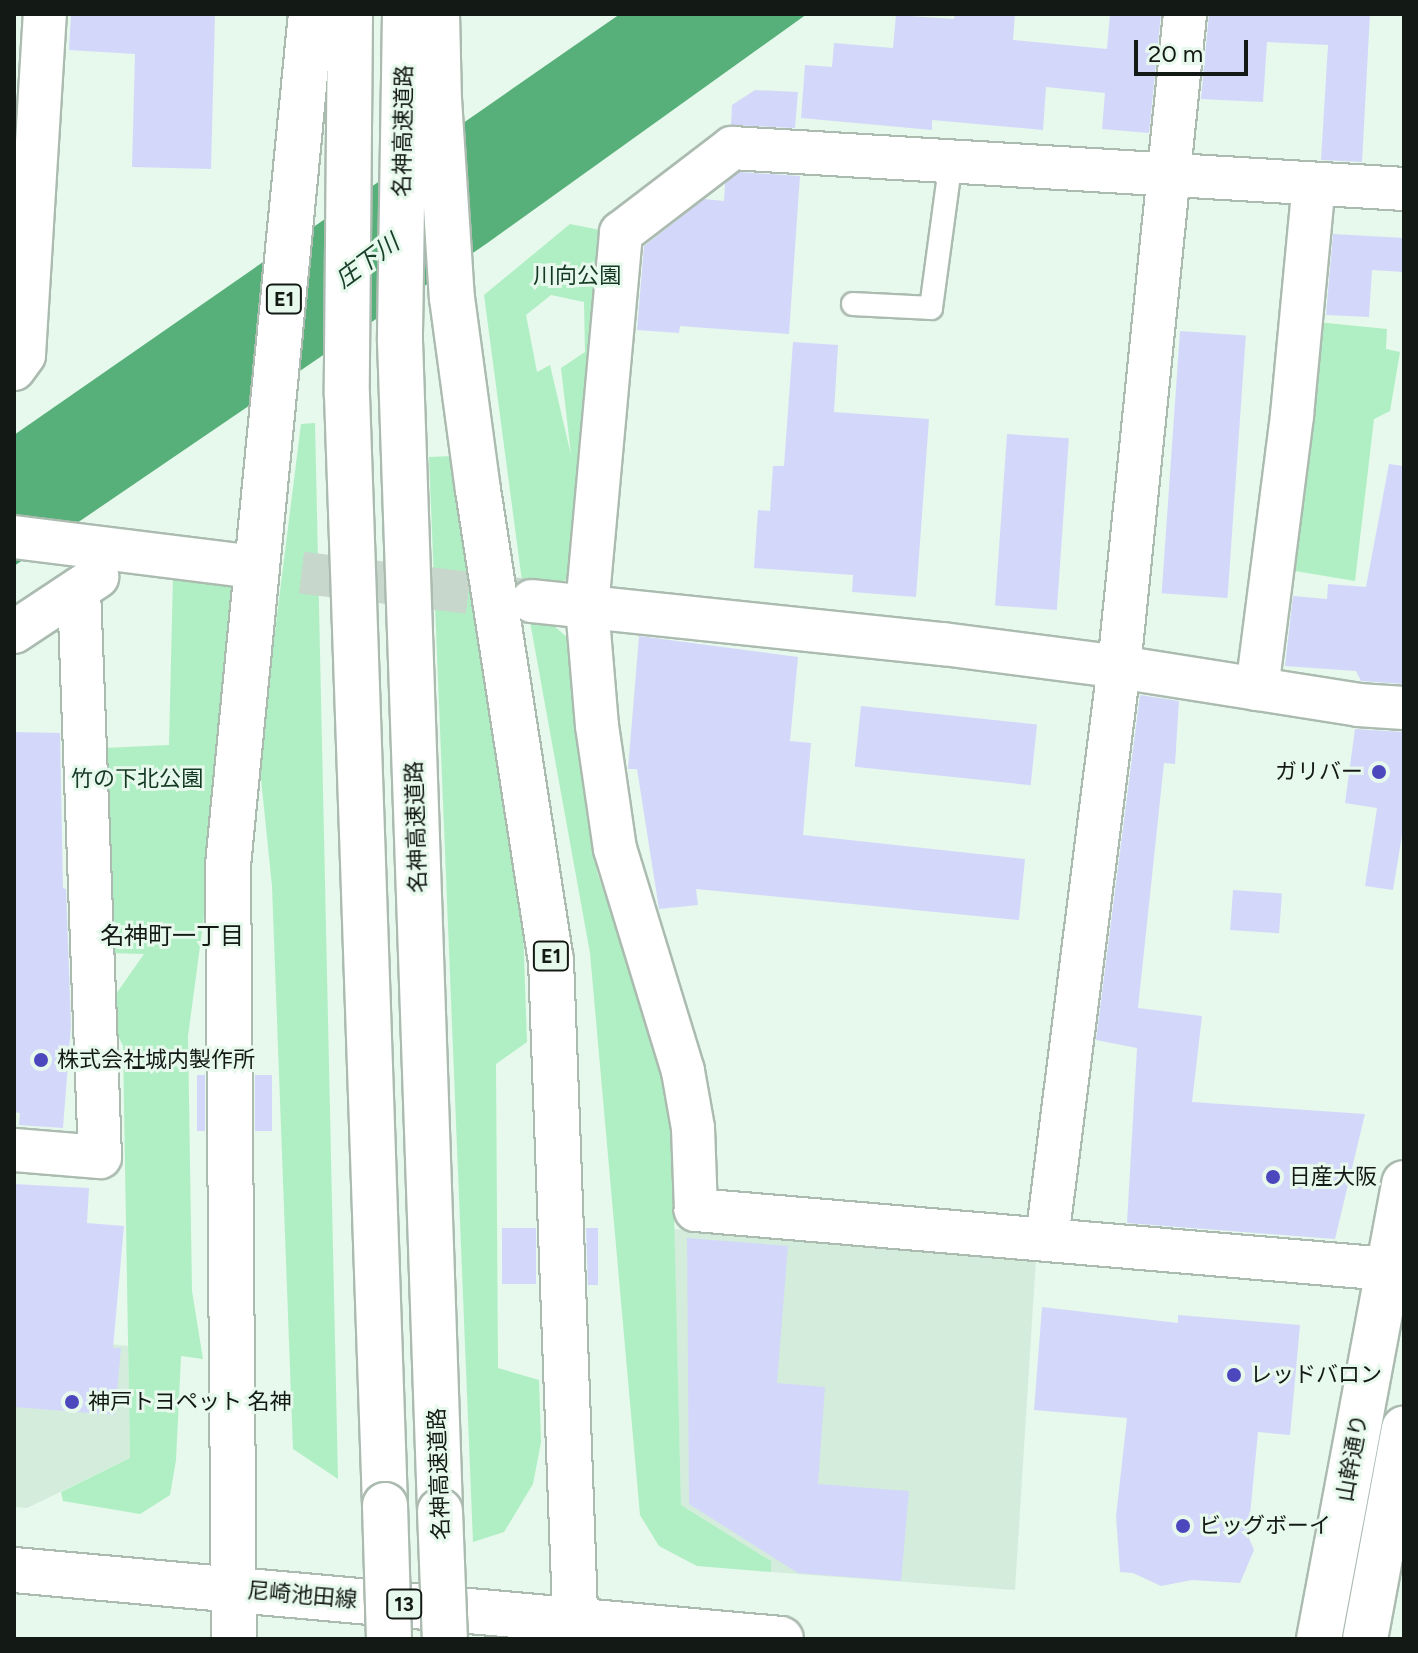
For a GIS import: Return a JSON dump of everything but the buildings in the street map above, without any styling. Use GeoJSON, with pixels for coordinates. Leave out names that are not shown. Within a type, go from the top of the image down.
{"type":"FeatureCollection","features":[{"type":"Feature","properties":{"kind":"main road","name":"E1"},"geometry":{"type":"LineString","coordinates":[[234,1639],[228,865],[311,14]]}},
{"type":"Feature","properties":{"kind":"main road"},"geometry":{"type":"LineString","coordinates":[[350,14],[347,395],[389,1639]]}},
{"type":"Feature","properties":{"kind":"main road","name":"名神高速道路"},"geometry":{"type":"LineString","coordinates":[[405,14],[400,341],[445,1639]]}},
{"type":"Feature","properties":{"kind":"main road","name":"E1"},"geometry":{"type":"LineString","coordinates":[[437,14],[439,99],[452,298],[478,490],[551,960],[575,1630]]}},
{"type":"Feature","properties":{"kind":"main road","name":"山幹通り"},"geometry":{"type":"LineString","coordinates":[[1319,1639],[1404,1183]]}},
{"type":"Feature","properties":{"kind":"main road","name":"山幹通り"},"geometry":{"type":"LineString","coordinates":[[1365,1639],[1404,1429]]}},
{"type":"Feature","properties":{"kind":"main road","name":"尼崎池田線"},"geometry":{"type":"LineString","coordinates":[[14,1570],[232,1589],[575,1630],[781,1639]]}},
{"type":"Feature","properties":{"kind":"street"},"geometry":{"type":"LineString","coordinates":[[14,369],[24,355],[45,14]]}},
{"type":"Feature","properties":{"kind":"street"},"geometry":{"type":"LineString","coordinates":[[1047,1239],[1119,667],[1185,14]]}},
{"type":"Feature","properties":{"kind":"street"},"geometry":{"type":"LineString","coordinates":[[1387,1269],[696,1210],[693,1128],[683,1071],[615,849],[597,726],[587,607],[621,233],[732,148],[1404,189]]}},
{"type":"Feature","properties":{"kind":"street"},"geometry":{"type":"LineString","coordinates":[[1257,689],[1292,415],[1314,184]]}},
{"type":"Feature","properties":{"kind":"street"},"geometry":{"type":"LineString","coordinates":[[14,537],[239,565]]}},
{"type":"Feature","properties":{"kind":"street"},"geometry":{"type":"LineString","coordinates":[[14,632],[135,552]]}},
{"type":"Feature","properties":{"kind":"street"},"geometry":{"type":"LineString","coordinates":[[14,1150],[100,1157],[79,589]]}},
{"type":"Feature","properties":{"kind":"street"},"geometry":{"type":"LineString","coordinates":[[532,601],[746,622],[1119,667],[1404,708]]}},
{"type":"Feature","properties":{"kind":"lane"},"geometry":{"type":"LineString","coordinates":[[853,304],[931,308],[951,161]]}},
{"type":"Feature","properties":{"kind":"shaded area"},"geometry":{"type":"Polygon","coordinates":[[[674,1229],[1036,1257],[1015,1590],[771,1572],[771,1561],[681,1505],[674,1229]]]}},
{"type":"Feature","properties":{"kind":"shaded area","name":"神戸トヨペット 名神"},"geometry":{"type":"Polygon","coordinates":[[[14,1334],[128,1346],[130,1458],[27,1508],[14,1507],[14,1334]]]}},
{"type":"Feature","properties":{"kind":"green space","name":"川向公園"},"geometry":{"type":"Polygon","coordinates":[[[570,224],[605,231],[576,576],[558,583],[522,581],[484,295],[570,224]],[[551,295],[526,315],[537,372],[550,365],[571,455],[561,368],[585,352],[584,302],[551,295]]]}},
{"type":"Feature","properties":{"kind":"green space"},"geometry":{"type":"Polygon","coordinates":[[[1317,322],[1387,329],[1386,349],[1400,352],[1390,411],[1374,419],[1355,581],[1289,570],[1317,322]]]}},
{"type":"Feature","properties":{"kind":"green space"},"geometry":{"type":"Polygon","coordinates":[[[315,423],[338,1479],[293,1449],[272,886],[259,759],[301,424],[315,423]]]}},
{"type":"Feature","properties":{"kind":"green space"},"geometry":{"type":"Polygon","coordinates":[[[453,456],[520,841],[527,1042],[496,1064],[498,1368],[539,1380],[541,1442],[533,1484],[504,1532],[473,1542],[429,457],[453,456]]]}},
{"type":"Feature","properties":{"kind":"green space","name":"竹の下北公園"},"geometry":{"type":"Polygon","coordinates":[[[173,576],[234,584],[207,894],[188,1036],[192,1291],[203,1359],[181,1356],[176,1460],[170,1495],[140,1514],[63,1501],[61,1492],[130,1458],[123,1046],[114,1027],[116,994],[144,954],[108,953],[104,748],[169,745],[173,576]]]}},
{"type":"Feature","properties":{"kind":"green space"},"geometry":{"type":"Polygon","coordinates":[[[529,616],[552,624],[577,646],[597,872],[657,1045],[672,1125],[681,1505],[771,1561],[771,1572],[697,1566],[659,1546],[640,1515],[590,953],[529,616]]]}},
{"type":"Feature","properties":{"kind":"water","name":"庄下川"},"geometry":{"type":"Polygon","coordinates":[[[620,14],[807,14],[486,244],[14,566],[14,435],[620,14]]]}},
{"type":"Feature","properties":{"kind":"tunnel"},"geometry":{"type":"LineString","coordinates":[[239,565],[527,600]]}},
{"type":"Feature","properties":{"kind":"place","name":"ガリバー"},"geometry":{"type":"Point","coordinates":[1379,772]}},
{"type":"Feature","properties":{"kind":"place","name":"株式会社城内製作所"},"geometry":{"type":"Point","coordinates":[41,1060]}},
{"type":"Feature","properties":{"kind":"place","name":"日産大阪"},"geometry":{"type":"Point","coordinates":[1273,1177]}},
{"type":"Feature","properties":{"kind":"place","name":"レッドバロン"},"geometry":{"type":"Point","coordinates":[1234,1375]}},
{"type":"Feature","properties":{"kind":"place","name":"神戸トヨペット 名神"},"geometry":{"type":"Point","coordinates":[72,1402]}},
{"type":"Feature","properties":{"kind":"place","name":"ビッグボーイ"},"geometry":{"type":"Point","coordinates":[1183,1526]}},
{"type":"Feature","properties":{"kind":"district","name":"名神町一丁目"},"geometry":{"type":"Point","coordinates":[172,936]}}]}
